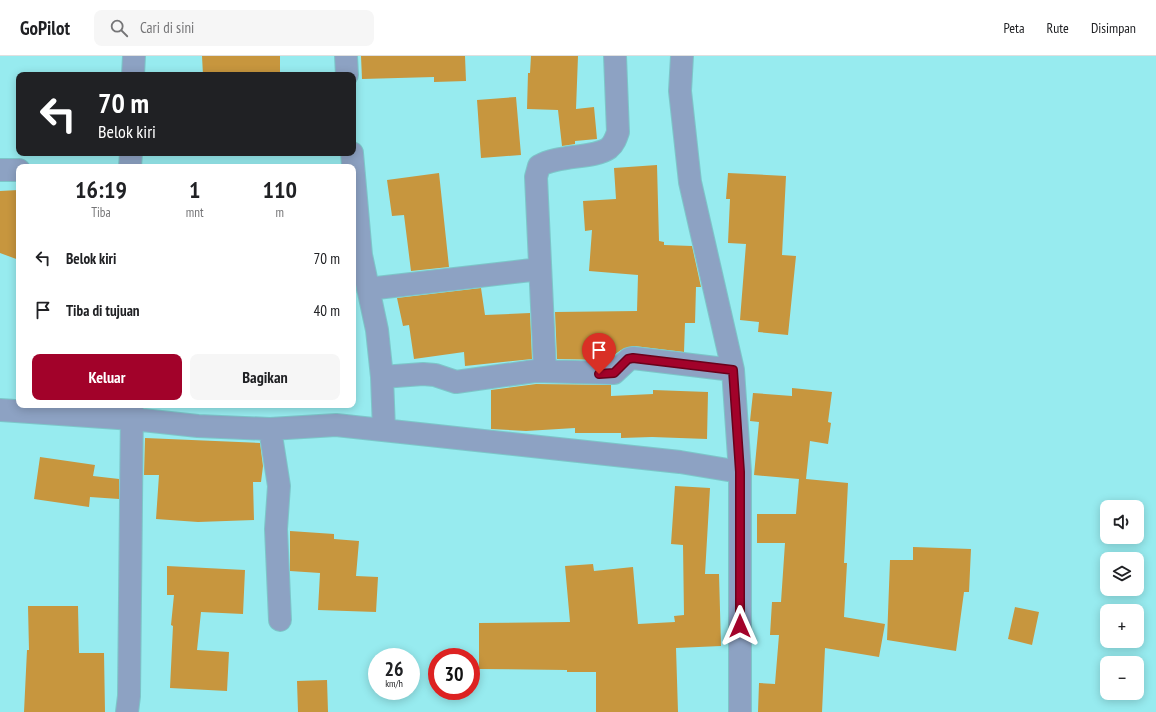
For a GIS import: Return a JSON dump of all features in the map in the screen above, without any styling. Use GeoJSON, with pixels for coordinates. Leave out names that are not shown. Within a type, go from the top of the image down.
{"type":"FeatureCollection","features":[{"type":"Feature","properties":{"kind":"street"},"geometry":{"type":"LineString","coordinates":[[133,72],[134,56]]}},
{"type":"Feature","properties":{"kind":"street"},"geometry":{"type":"LineString","coordinates":[[346,56],[347,72]]}},
{"type":"Feature","properties":{"kind":"street"},"geometry":{"type":"LineString","coordinates":[[545,371],[536,177],[539,166],[548,161],[600,152],[609,148],[615,141],[618,132],[615,56]]}},
{"type":"Feature","properties":{"kind":"street"},"geometry":{"type":"LineString","coordinates":[[682,56],[680,91],[690,182],[733,370],[740,472],[740,712]]}},
{"type":"Feature","properties":{"kind":"street"},"geometry":{"type":"LineString","coordinates":[[0,170],[16,170]]}},
{"type":"Feature","properties":{"kind":"street"},"geometry":{"type":"LineString","coordinates":[[356,198],[361,255],[377,330],[382,377],[384,430]]}},
{"type":"Feature","properties":{"kind":"street"},"geometry":{"type":"LineString","coordinates":[[368,288],[540,268]]}},
{"type":"Feature","properties":{"kind":"street"},"geometry":{"type":"LineString","coordinates":[[382,377],[435,375],[456,382],[545,371],[614,373],[628,359],[633,358],[733,370]]}},
{"type":"Feature","properties":{"kind":"street"},"geometry":{"type":"LineString","coordinates":[[0,410],[133,412],[198,426],[270,428],[336,425],[680,462],[740,472]]}},
{"type":"Feature","properties":{"kind":"street"},"geometry":{"type":"LineString","coordinates":[[127,712],[129,696],[130,484],[133,412]]}},
{"type":"Feature","properties":{"kind":"street"},"geometry":{"type":"LineString","coordinates":[[270,428],[279,486],[276,529],[280,620]]}},
{"type":"Feature","properties":{"kind":"building"},"geometry":{"type":"Polygon","coordinates":[[[202,56],[280,56],[280,72],[203,72],[202,56]]]}},
{"type":"Feature","properties":{"kind":"building"},"geometry":{"type":"Polygon","coordinates":[[[361,56],[465,56],[466,81],[434,82],[434,77],[362,79],[361,56]]]}},
{"type":"Feature","properties":{"kind":"building"},"geometry":{"type":"Polygon","coordinates":[[[531,56],[578,56],[576,109],[594,107],[597,139],[575,141],[575,144],[562,146],[558,110],[527,109],[528,73],[530,73],[531,56]]]}},
{"type":"Feature","properties":{"kind":"building"},"geometry":{"type":"Polygon","coordinates":[[[516,97],[521,155],[481,158],[477,100],[516,97]]]}},
{"type":"Feature","properties":{"kind":"building"},"geometry":{"type":"Polygon","coordinates":[[[657,165],[659,241],[664,242],[664,245],[692,246],[701,287],[696,287],[695,323],[685,323],[684,352],[634,346],[621,350],[609,360],[557,359],[555,312],[637,311],[638,275],[589,271],[592,230],[585,231],[583,201],[616,199],[614,168],[657,165]]]}},
{"type":"Feature","properties":{"kind":"building"},"geometry":{"type":"Polygon","coordinates":[[[439,173],[449,267],[411,271],[404,215],[392,216],[387,180],[439,173]]]}},
{"type":"Feature","properties":{"kind":"building"},"geometry":{"type":"Polygon","coordinates":[[[728,173],[786,176],[782,255],[796,256],[788,335],[758,332],[759,322],[740,320],[746,244],[728,243],[730,199],[726,199],[728,173]]]}},
{"type":"Feature","properties":{"kind":"building"},"geometry":{"type":"Polygon","coordinates":[[[16,190],[16,259],[0,253],[0,191],[16,190]]]}},
{"type":"Feature","properties":{"kind":"building"},"geometry":{"type":"Polygon","coordinates":[[[481,288],[485,315],[530,313],[532,359],[465,366],[464,352],[414,359],[409,325],[403,326],[397,298],[481,288]]]}},
{"type":"Feature","properties":{"kind":"building"},"geometry":{"type":"Polygon","coordinates":[[[536,384],[611,385],[611,396],[653,394],[653,390],[708,392],[707,439],[652,437],[621,438],[621,433],[575,433],[575,428],[526,431],[491,429],[491,390],[536,384]]]}},
{"type":"Feature","properties":{"kind":"building"},"geometry":{"type":"Polygon","coordinates":[[[792,388],[832,392],[828,422],[831,423],[828,444],[810,441],[806,479],[848,483],[844,563],[847,563],[844,617],[885,624],[879,657],[825,648],[822,712],[758,712],[759,683],[775,684],[779,635],[770,635],[772,602],[781,602],[785,543],[757,543],[757,514],[796,514],[799,479],[754,475],[759,422],[750,421],[753,393],[792,396],[792,388]]]}},
{"type":"Feature","properties":{"kind":"building"},"geometry":{"type":"Polygon","coordinates":[[[145,438],[260,443],[263,466],[261,482],[253,482],[254,520],[198,522],[156,519],[159,475],[144,475],[145,438]]]}},
{"type":"Feature","properties":{"kind":"building"},"geometry":{"type":"Polygon","coordinates":[[[40,457],[95,465],[93,476],[119,479],[119,499],[90,497],[89,507],[34,499],[40,457]]]}},
{"type":"Feature","properties":{"kind":"building"},"geometry":{"type":"Polygon","coordinates":[[[675,486],[710,488],[705,574],[719,574],[721,646],[676,648],[678,712],[596,712],[596,672],[567,672],[567,670],[480,669],[479,623],[570,622],[565,566],[593,564],[594,571],[633,567],[638,624],[675,622],[674,616],[684,615],[683,545],[671,544],[675,486]]]}},
{"type":"Feature","properties":{"kind":"building"},"geometry":{"type":"Polygon","coordinates":[[[290,531],[334,534],[334,539],[359,541],[356,576],[378,577],[376,612],[318,610],[320,573],[290,571],[290,531]]]}},
{"type":"Feature","properties":{"kind":"building"},"geometry":{"type":"Polygon","coordinates":[[[913,547],[971,549],[969,592],[964,592],[956,651],[887,640],[890,560],[913,560],[913,547]]]}},
{"type":"Feature","properties":{"kind":"building"},"geometry":{"type":"Polygon","coordinates":[[[167,566],[245,570],[243,614],[201,612],[197,650],[229,652],[227,691],[170,688],[173,626],[171,625],[174,595],[167,595],[167,566]]]}},
{"type":"Feature","properties":{"kind":"building"},"geometry":{"type":"Polygon","coordinates":[[[28,606],[78,606],[79,653],[104,653],[105,712],[24,712],[27,650],[29,650],[28,606]]]}},
{"type":"Feature","properties":{"kind":"building"},"geometry":{"type":"Polygon","coordinates":[[[1015,607],[1039,612],[1032,645],[1008,639],[1015,607]]]}},
{"type":"Feature","properties":{"kind":"building"},"geometry":{"type":"Polygon","coordinates":[[[327,680],[328,712],[298,712],[297,681],[327,680]]]}},
{"type":"Feature","properties":{"kind":"route"},"geometry":{"type":"LineString","coordinates":[[599,374],[614,373],[619,370],[628,359],[633,358],[733,370],[740,472],[740,626]]}}]}
